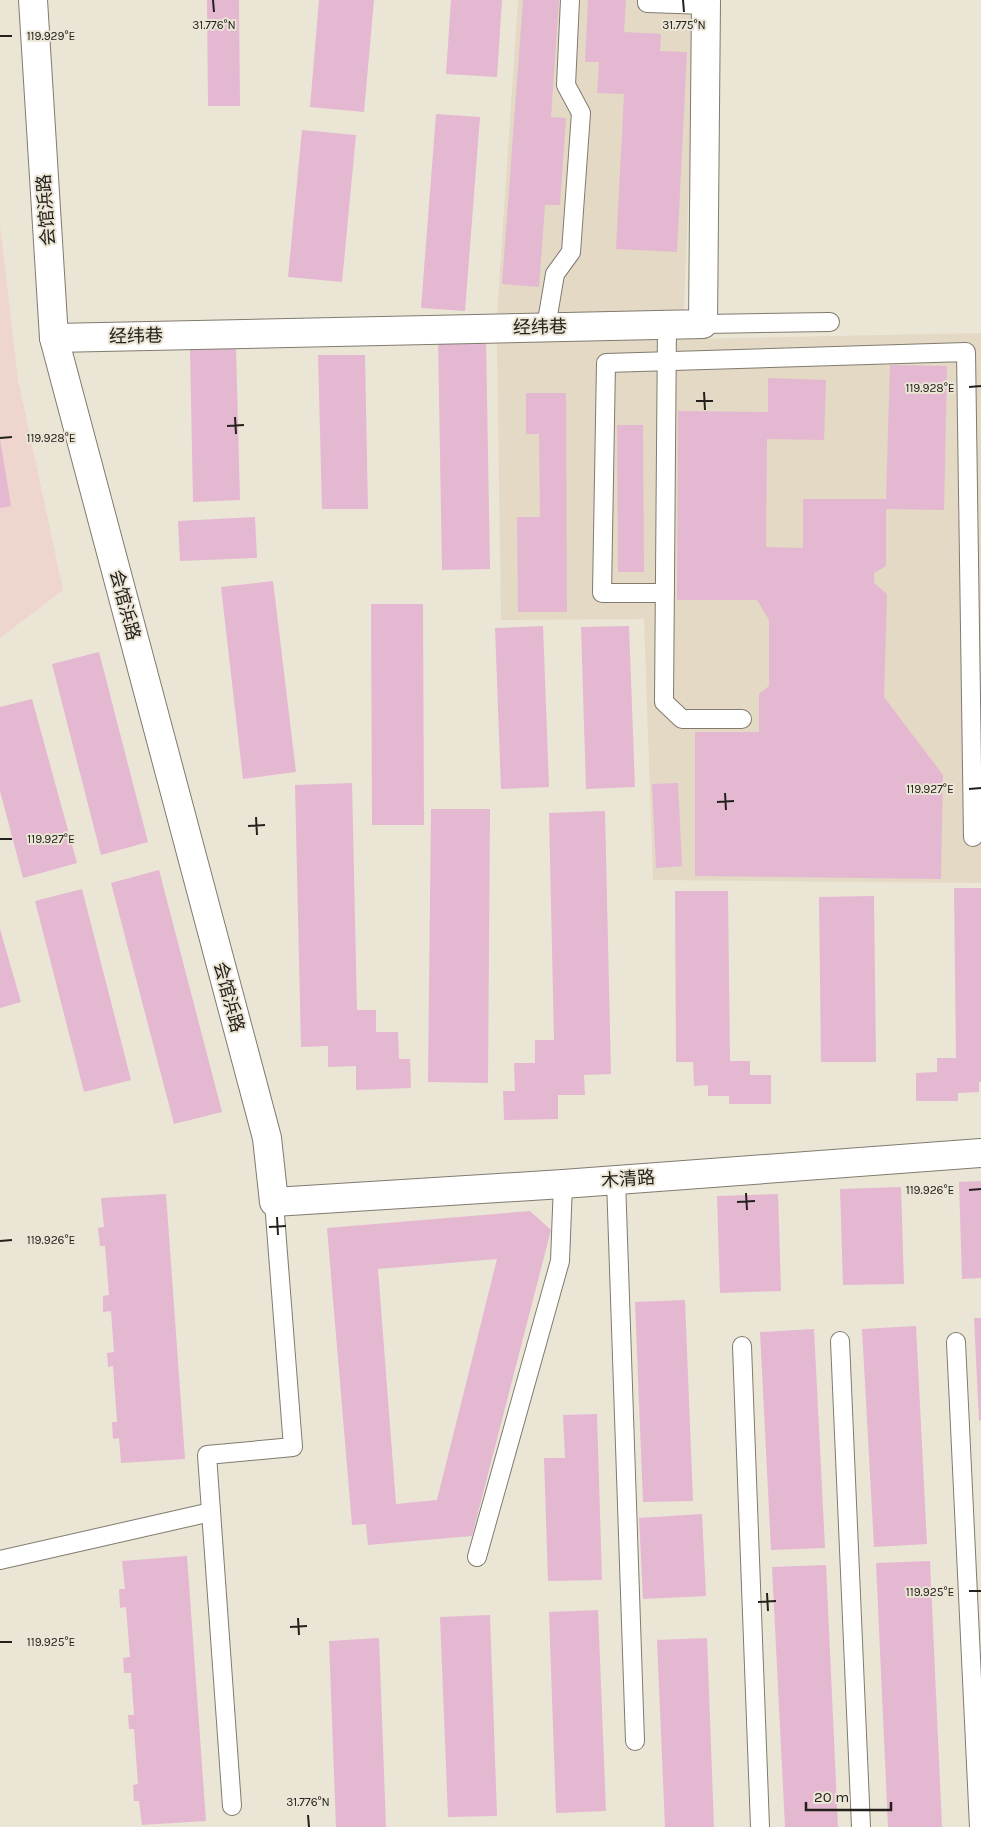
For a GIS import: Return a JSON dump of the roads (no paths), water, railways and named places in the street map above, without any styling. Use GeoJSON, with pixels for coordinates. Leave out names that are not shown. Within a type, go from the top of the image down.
{"type":"FeatureCollection","features":[{"type":"Feature","properties":{"kind":"street","name":"会馆浜路"},"geometry":{"type":"LineString","coordinates":[[33,0],[54,338],[267,1138],[274,1202]]}},
{"type":"Feature","properties":{"kind":"street"},"geometry":{"type":"LineString","coordinates":[[703,324],[706,3]]}},
{"type":"Feature","properties":{"kind":"street","name":"经纬巷"},"geometry":{"type":"LineString","coordinates":[[54,338],[703,324]]}},
{"type":"Feature","properties":{"kind":"street","name":"木清路"},"geometry":{"type":"LineString","coordinates":[[274,1202],[562,1184],[981,1153]]}},
{"type":"Feature","properties":{"kind":"lane"},"geometry":{"type":"LineString","coordinates":[[546,327],[555,274],[572,252],[581,113],[566,85],[570,0]]}},
{"type":"Feature","properties":{"kind":"lane"},"geometry":{"type":"LineString","coordinates":[[647,0],[647,3],[706,3]]}},
{"type":"Feature","properties":{"kind":"lane"},"geometry":{"type":"LineString","coordinates":[[703,324],[830,322]]}},
{"type":"Feature","properties":{"kind":"lane"},"geometry":{"type":"LineString","coordinates":[[667,324],[664,702],[682,719],[742,719]]}},
{"type":"Feature","properties":{"kind":"lane"},"geometry":{"type":"LineString","coordinates":[[665,593],[602,593],[606,363],[966,352],[973,837]]}},
{"type":"Feature","properties":{"kind":"lane"},"geometry":{"type":"LineString","coordinates":[[616,1180],[635,1740]]}},
{"type":"Feature","properties":{"kind":"lane"},"geometry":{"type":"LineString","coordinates":[[477,1556],[560,1261],[562,1184]]}},
{"type":"Feature","properties":{"kind":"lane"},"geometry":{"type":"LineString","coordinates":[[232,1806],[207,1455],[293,1447],[274,1202]]}},
{"type":"Feature","properties":{"kind":"lane"},"geometry":{"type":"LineString","coordinates":[[840,1341],[861,1827]]}},
{"type":"Feature","properties":{"kind":"lane"},"geometry":{"type":"LineString","coordinates":[[956,1342],[979,1827]]}},
{"type":"Feature","properties":{"kind":"lane"},"geometry":{"type":"LineString","coordinates":[[742,1346],[760,1827]]}},
{"type":"Feature","properties":{"kind":"lane"},"geometry":{"type":"LineString","coordinates":[[0,1560],[211,1512]]}}]}
